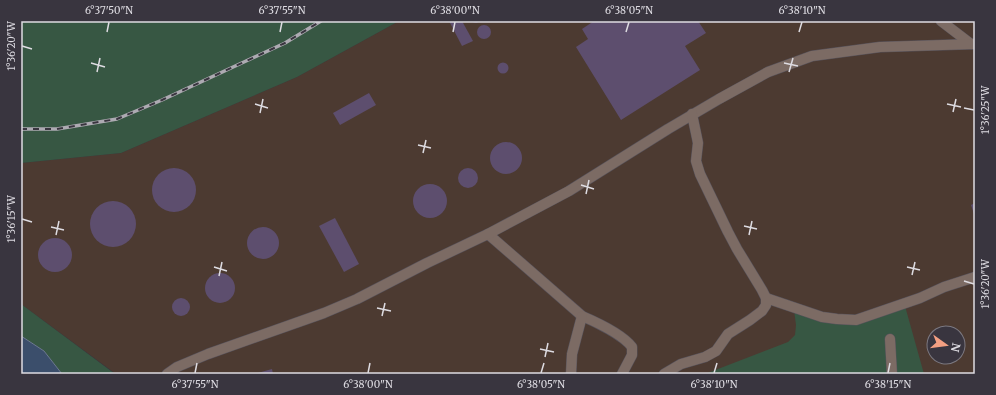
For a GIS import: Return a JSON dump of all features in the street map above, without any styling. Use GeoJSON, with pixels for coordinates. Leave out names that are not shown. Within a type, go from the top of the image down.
{"type":"FeatureCollection","features":[{"type":"Feature","properties":{"kind":"street"},"geometry":{"type":"LineString","coordinates":[[941,21],[973,44]]}},
{"type":"Feature","properties":{"kind":"street"},"geometry":{"type":"LineString","coordinates":[[166,374],[177,367],[208,354],[324,313],[357,299],[488,234],[569,192],[692,114],[768,72],[812,56],[880,47],[973,44]]}},
{"type":"Feature","properties":{"kind":"street"},"geometry":{"type":"LineString","coordinates":[[664,374],[681,364],[705,357],[716,351],[728,334],[750,320],[766,306],[766,298],[755,276],[734,243],[700,174],[696,161],[698,143],[692,114]]}},
{"type":"Feature","properties":{"kind":"street"},"geometry":{"type":"LineString","coordinates":[[488,234],[582,316],[627,340],[632,347],[632,355],[622,374]]}},
{"type":"Feature","properties":{"kind":"street"},"geometry":{"type":"LineString","coordinates":[[766,298],[822,317],[837,320],[856,320],[975,277]]}},
{"type":"Feature","properties":{"kind":"street"},"geometry":{"type":"LineString","coordinates":[[571,374],[572,354],[582,316]]}},
{"type":"Feature","properties":{"kind":"street"},"geometry":{"type":"LineString","coordinates":[[890,339],[892,374]]}},
{"type":"Feature","properties":{"kind":"shaded area"},"geometry":{"type":"Polygon","coordinates":[[[399,21],[975,21],[975,374],[116,374],[21,304],[21,163],[121,153],[297,77],[399,21]]]}},
{"type":"Feature","properties":{"kind":"green space"},"geometry":{"type":"Polygon","coordinates":[[[21,21],[399,21],[297,77],[121,153],[21,163],[21,21]]]}},
{"type":"Feature","properties":{"kind":"green space"},"geometry":{"type":"Polygon","coordinates":[[[21,304],[116,374],[62,374],[44,351],[21,336],[21,304]]]}},
{"type":"Feature","properties":{"kind":"green space"},"geometry":{"type":"Polygon","coordinates":[[[905,306],[924,374],[705,374],[788,342],[795,335],[796,325],[794,310],[856,324],[905,306]]]}},
{"type":"Feature","properties":{"kind":"water"},"geometry":{"type":"Polygon","coordinates":[[[21,336],[44,351],[62,374],[21,374],[21,336]]]}},
{"type":"Feature","properties":{"kind":"building"},"geometry":{"type":"Polygon","coordinates":[[[449,21],[462,21],[473,41],[462,46],[449,21]]]}},
{"type":"Feature","properties":{"kind":"building"},"geometry":{"type":"Polygon","coordinates":[[[469,21],[481,21],[476,23],[469,21]]]}},
{"type":"Feature","properties":{"kind":"building"},"geometry":{"type":"Polygon","coordinates":[[[594,21],[698,21],[706,33],[685,46],[700,70],[621,120],[576,47],[588,39],[582,29],[594,21]]]}},
{"type":"Feature","properties":{"kind":"building"},"geometry":{"type":"Polygon","coordinates":[[[481,25],[487,25],[491,29],[491,35],[487,39],[481,39],[477,35],[477,29],[481,25]]]}},
{"type":"Feature","properties":{"kind":"building"},"geometry":{"type":"Polygon","coordinates":[[[503,62],[507,64],[509,68],[507,72],[503,74],[499,72],[497,68],[499,64],[503,62]]]}},
{"type":"Feature","properties":{"kind":"building"},"geometry":{"type":"Polygon","coordinates":[[[369,93],[376,105],[340,125],[333,113],[369,93]]]}},
{"type":"Feature","properties":{"kind":"building"},"geometry":{"type":"Polygon","coordinates":[[[506,142],[517,147],[522,158],[517,169],[506,174],[495,169],[490,158],[495,147],[506,142]]]}},
{"type":"Feature","properties":{"kind":"building"},"geometry":{"type":"Polygon","coordinates":[[[174,168],[186,172],[192,178],[196,190],[192,202],[186,208],[174,212],[162,208],[156,202],[152,190],[156,178],[162,172],[174,168]]]}},
{"type":"Feature","properties":{"kind":"building"},"geometry":{"type":"Polygon","coordinates":[[[468,168],[475,171],[478,178],[475,185],[468,188],[461,185],[458,178],[461,171],[468,168]]]}},
{"type":"Feature","properties":{"kind":"building"},"geometry":{"type":"Polygon","coordinates":[[[427,184],[433,184],[442,189],[446,195],[446,207],[442,213],[433,218],[427,218],[418,213],[413,204],[413,198],[418,189],[427,184]]]}},
{"type":"Feature","properties":{"kind":"building"},"geometry":{"type":"Polygon","coordinates":[[[113,201],[126,205],[132,211],[136,224],[132,237],[126,243],[113,247],[100,243],[94,237],[90,224],[94,211],[100,205],[113,201]]]}},
{"type":"Feature","properties":{"kind":"building"},"geometry":{"type":"Polygon","coordinates":[[[975,203],[975,217],[971,205],[975,203]]]}},
{"type":"Feature","properties":{"kind":"building"},"geometry":{"type":"Polygon","coordinates":[[[335,218],[359,264],[344,272],[319,226],[335,218]]]}},
{"type":"Feature","properties":{"kind":"building"},"geometry":{"type":"Polygon","coordinates":[[[260,227],[266,227],[275,231],[279,243],[275,255],[266,259],[260,259],[251,255],[247,246],[247,240],[251,231],[260,227]]]}},
{"type":"Feature","properties":{"kind":"building"},"geometry":{"type":"Polygon","coordinates":[[[55,238],[67,243],[72,255],[67,267],[55,272],[43,267],[38,255],[43,243],[55,238]]]}},
{"type":"Feature","properties":{"kind":"building"},"geometry":{"type":"Polygon","coordinates":[[[220,273],[226,274],[234,282],[234,294],[226,302],[220,303],[214,302],[206,294],[205,288],[206,282],[214,274],[220,273]]]}},
{"type":"Feature","properties":{"kind":"building"},"geometry":{"type":"Polygon","coordinates":[[[177,298],[185,298],[190,303],[188,314],[185,316],[177,316],[172,311],[172,303],[177,298]]]}},
{"type":"Feature","properties":{"kind":"building"},"geometry":{"type":"Polygon","coordinates":[[[272,369],[273,374],[254,374],[272,369]]]}},
{"type":"Feature","properties":{"kind":"railway"},"geometry":{"type":"LineString","coordinates":[[21,129],[57,129],[117,119],[162,100],[285,43],[321,21]]}}]}
